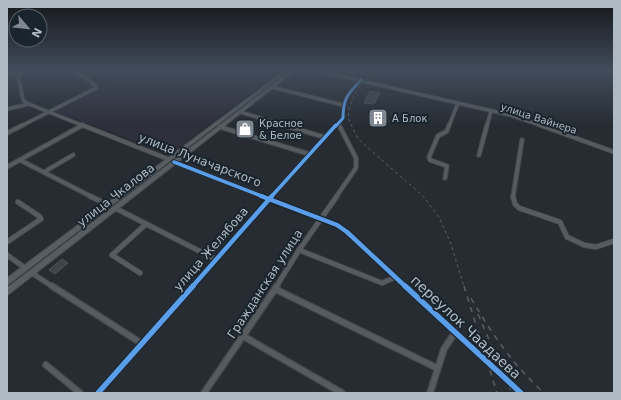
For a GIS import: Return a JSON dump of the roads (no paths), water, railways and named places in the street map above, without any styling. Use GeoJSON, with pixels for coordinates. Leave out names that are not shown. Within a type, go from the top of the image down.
{"type":"FeatureCollection","features":[{"type":"Feature","properties":{"kind":"main road","name":"улица Чкалова"},"geometry":{"type":"LineString","coordinates":[[7,282],[263,89]]}},
{"type":"Feature","properties":{"kind":"main road","name":"улица Чкалова"},"geometry":{"type":"LineString","coordinates":[[7,292],[270,89]]}},
{"type":"Feature","properties":{"kind":"main road","name":"улица Луначарского"},"geometry":{"type":"LineString","coordinates":[[168,159],[174,162]]}},
{"type":"Feature","properties":{"kind":"street"},"geometry":{"type":"LineString","coordinates":[[21,89],[23,100],[29,104]]}},
{"type":"Feature","properties":{"kind":"street"},"geometry":{"type":"LineString","coordinates":[[7,134],[95,89]]}},
{"type":"Feature","properties":{"kind":"street"},"geometry":{"type":"LineString","coordinates":[[279,89],[344,105]]}},
{"type":"Feature","properties":{"kind":"street"},"geometry":{"type":"LineString","coordinates":[[338,125],[343,118],[344,105],[348,95],[353,89]]}},
{"type":"Feature","properties":{"kind":"street","name":"улица Вайнера"},"geometry":{"type":"LineString","coordinates":[[398,89],[491,111],[549,128],[614,152]]}},
{"type":"Feature","properties":{"kind":"street"},"geometry":{"type":"LineString","coordinates":[[445,178],[447,166],[430,160],[429,157],[438,136],[447,131],[458,103]]}},
{"type":"Feature","properties":{"kind":"street"},"geometry":{"type":"LineString","coordinates":[[7,109],[29,104]]}},
{"type":"Feature","properties":{"kind":"street","name":"улица Луначарского"},"geometry":{"type":"LineString","coordinates":[[29,104],[168,159]]}},
{"type":"Feature","properties":{"kind":"street"},"geometry":{"type":"LineString","coordinates":[[480,155],[491,111]]}},
{"type":"Feature","properties":{"kind":"street"},"geometry":{"type":"LineString","coordinates":[[240,112],[324,137]]}},
{"type":"Feature","properties":{"kind":"street"},"geometry":{"type":"LineString","coordinates":[[7,168],[83,125]]}},
{"type":"Feature","properties":{"kind":"street","name":"улица Желябова"},"geometry":{"type":"LineString","coordinates":[[98,393],[308,154],[338,125]]}},
{"type":"Feature","properties":{"kind":"street","name":"Гражданская улица"},"geometry":{"type":"LineString","coordinates":[[204,393],[275,289],[299,250],[354,172],[357,160],[348,145],[344,130],[338,125]]}},
{"type":"Feature","properties":{"kind":"street"},"geometry":{"type":"LineString","coordinates":[[220,127],[308,154]]}},
{"type":"Feature","properties":{"kind":"street"},"geometry":{"type":"LineString","coordinates":[[522,140],[513,198],[516,205],[527,211],[558,221],[562,225],[565,234],[573,240],[597,247],[614,241]]}},
{"type":"Feature","properties":{"kind":"street"},"geometry":{"type":"LineString","coordinates":[[44,172],[73,155]]}},
{"type":"Feature","properties":{"kind":"street"},"geometry":{"type":"LineString","coordinates":[[20,160],[108,205]]}},
{"type":"Feature","properties":{"kind":"street","name":"улица Луначарского"},"geometry":{"type":"LineString","coordinates":[[174,162],[337,225],[347,232],[396,277]]}},
{"type":"Feature","properties":{"kind":"street"},"geometry":{"type":"LineString","coordinates":[[7,242],[40,219],[39,216],[18,202]]}},
{"type":"Feature","properties":{"kind":"street"},"geometry":{"type":"LineString","coordinates":[[115,208],[215,259]]}},
{"type":"Feature","properties":{"kind":"street"},"geometry":{"type":"LineString","coordinates":[[140,273],[112,255],[146,224]]}},
{"type":"Feature","properties":{"kind":"street","name":"переулок Чаадаева"},"geometry":{"type":"LineString","coordinates":[[299,250],[382,283],[396,277],[456,331],[521,393]]}},
{"type":"Feature","properties":{"kind":"street"},"geometry":{"type":"LineString","coordinates":[[7,255],[25,268]]}},
{"type":"Feature","properties":{"kind":"street"},"geometry":{"type":"LineString","coordinates":[[32,273],[142,343]]}},
{"type":"Feature","properties":{"kind":"street"},"geometry":{"type":"LineString","coordinates":[[275,289],[437,368]]}},
{"type":"Feature","properties":{"kind":"street"},"geometry":{"type":"LineString","coordinates":[[430,393],[444,349],[456,331]]}},
{"type":"Feature","properties":{"kind":"street"},"geometry":{"type":"LineString","coordinates":[[243,336],[342,393]]}},
{"type":"Feature","properties":{"kind":"street"},"geometry":{"type":"LineString","coordinates":[[46,365],[80,393]]}},
{"type":"Feature","properties":{"kind":"tram line"},"geometry":{"type":"LineString","coordinates":[[9,287],[268,89]]}},
{"type":"Feature","properties":{"kind":"railway"},"geometry":{"type":"LineString","coordinates":[[357,89],[349,108],[348,118],[358,139],[423,196],[439,217],[451,244],[464,287]]}},
{"type":"Feature","properties":{"kind":"railway"},"geometry":{"type":"LineString","coordinates":[[464,286],[497,393]]}},
{"type":"Feature","properties":{"kind":"railway"},"geometry":{"type":"LineString","coordinates":[[471,298],[487,324],[513,360],[544,393]]}},
{"type":"Feature","properties":{"kind":"railway"},"geometry":{"type":"LineString","coordinates":[[478,314],[512,393]]}},
{"type":"Feature","properties":{"kind":"place","name":"А Блок"},"geometry":{"type":"Point","coordinates":[378,118]}},
{"type":"Feature","properties":{"kind":"place","name":"Красное & Белое"},"geometry":{"type":"Point","coordinates":[245,129]}}]}
